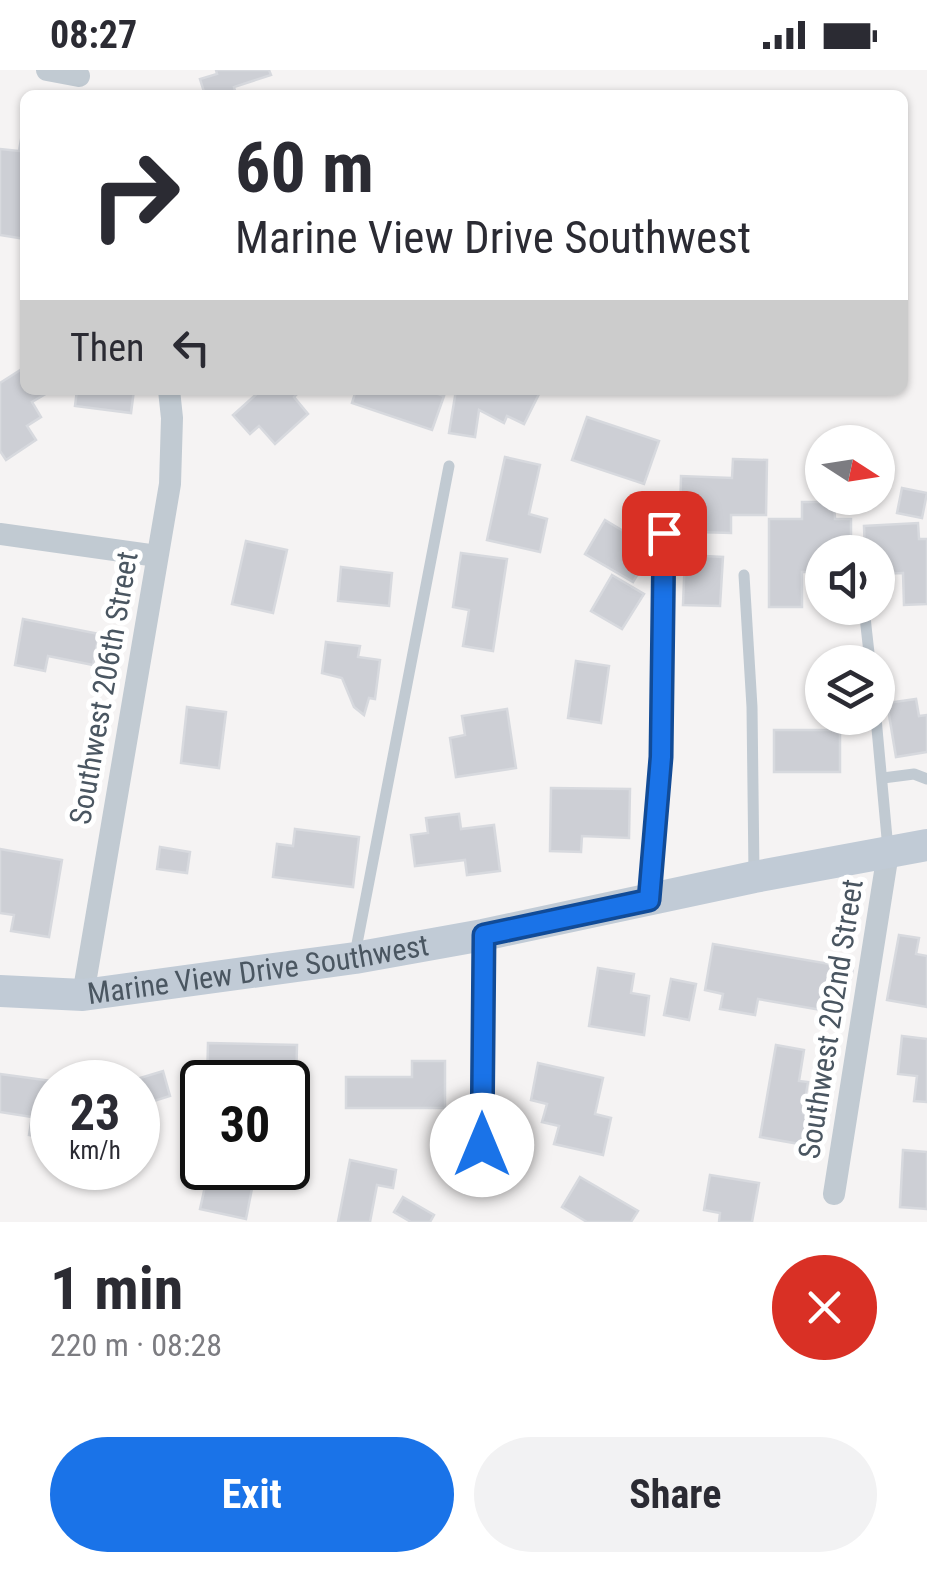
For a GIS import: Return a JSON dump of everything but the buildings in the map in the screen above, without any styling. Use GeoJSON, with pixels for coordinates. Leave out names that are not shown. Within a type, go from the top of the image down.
{"type":"FeatureCollection","features":[{"type":"Feature","properties":{"kind":"street"},"geometry":{"type":"LineString","coordinates":[[48,70],[82,80]]}},
{"type":"Feature","properties":{"kind":"street","name":"Southwest 206th Street"},"geometry":{"type":"LineString","coordinates":[[83,995],[170,484],[170,395]]}},
{"type":"Feature","properties":{"kind":"street"},"geometry":{"type":"LineString","coordinates":[[0,534],[157,556]]}},
{"type":"Feature","properties":{"kind":"street","name":"Marine View Drive Southwest"},"geometry":{"type":"LineString","coordinates":[[0,991],[83,995],[354,958],[927,845]]}},
{"type":"Feature","properties":{"kind":"street","name":"Southwest 202nd Street"},"geometry":{"type":"LineString","coordinates":[[834,1194],[888,853]]}},
{"type":"Feature","properties":{"kind":"street"},"geometry":{"type":"LineString","coordinates":[[481,1180],[484,935]]}},
{"type":"Feature","properties":{"kind":"lane"},"geometry":{"type":"LineString","coordinates":[[354,958],[449,466]]}},
{"type":"Feature","properties":{"kind":"lane"},"geometry":{"type":"LineString","coordinates":[[649,900],[661,757],[665,504]]}},
{"type":"Feature","properties":{"kind":"lane"},"geometry":{"type":"LineString","coordinates":[[744,575],[752,707],[754,877]]}},
{"type":"Feature","properties":{"kind":"lane"},"geometry":{"type":"LineString","coordinates":[[878,735],[888,853]]}},
{"type":"Feature","properties":{"kind":"lane"},"geometry":{"type":"LineString","coordinates":[[882,778],[914,774],[927,779]]}},
{"type":"Feature","properties":{"kind":"route"},"geometry":{"type":"LineString","coordinates":[[482,1145],[484,935],[649,900],[661,757],[664,533]]}}]}
